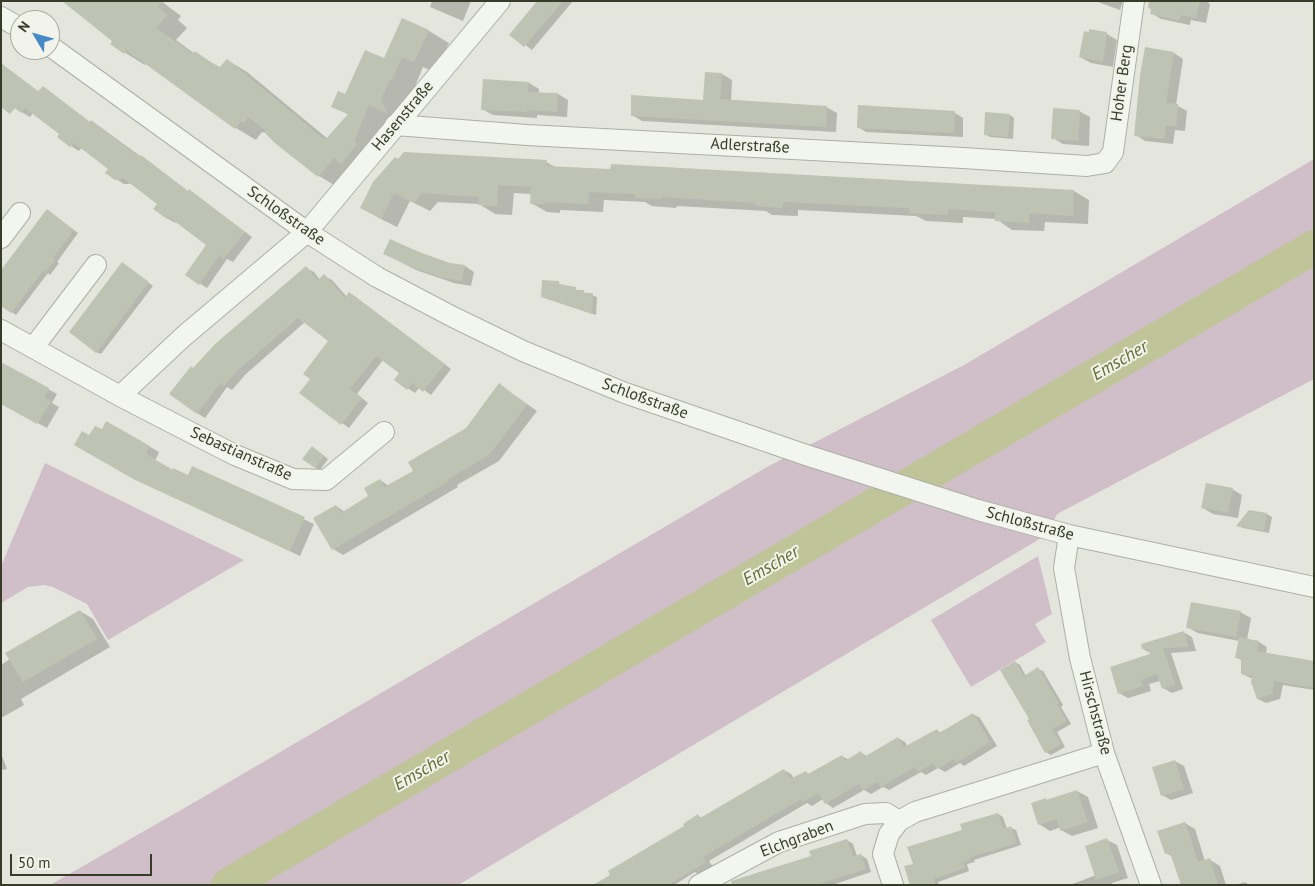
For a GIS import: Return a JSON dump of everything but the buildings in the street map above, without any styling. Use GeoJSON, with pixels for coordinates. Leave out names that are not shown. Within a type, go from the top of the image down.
{"type":"FeatureCollection","features":[{"type":"Feature","properties":{"kind":"street","name":"Hasenstraße"},"geometry":{"type":"LineString","coordinates":[[307,232],[500,1]]}},
{"type":"Feature","properties":{"kind":"street","name":"Hoher Berg"},"geometry":{"type":"LineString","coordinates":[[1105,163],[1113,152],[1134,1]]}},
{"type":"Feature","properties":{"kind":"street","name":"Schloßstraße"},"geometry":{"type":"LineString","coordinates":[[60,53],[307,232],[377,277],[452,317],[523,351],[626,393],[809,456],[978,510],[1068,536],[1314,587]]}},
{"type":"Feature","properties":{"kind":"street","name":"Adlerstraße"},"geometry":{"type":"LineString","coordinates":[[395,125],[527,135],[943,156],[1087,166],[1105,163]]}},
{"type":"Feature","properties":{"kind":"street"},"geometry":{"type":"LineString","coordinates":[[1,238],[20,213]]}},
{"type":"Feature","properties":{"kind":"street"},"geometry":{"type":"LineString","coordinates":[[120,396],[184,336],[307,232]]}},
{"type":"Feature","properties":{"kind":"street"},"geometry":{"type":"LineString","coordinates":[[33,348],[96,265]]}},
{"type":"Feature","properties":{"kind":"street","name":"Sebastianstraße"},"geometry":{"type":"LineString","coordinates":[[1,330],[120,396],[235,454],[293,479],[326,480],[384,432]]}},
{"type":"Feature","properties":{"kind":"street","name":"Hirschstraße"},"geometry":{"type":"LineString","coordinates":[[1068,536],[1064,568],[1070,611],[1080,658],[1104,752],[1151,885]]}},
{"type":"Feature","properties":{"kind":"street"},"geometry":{"type":"LineString","coordinates":[[893,885],[883,854],[890,834],[899,821],[915,812],[1104,752]]}},
{"type":"Feature","properties":{"kind":"street","name":"Elchgraben"},"geometry":{"type":"LineString","coordinates":[[699,885],[778,842],[865,814],[886,813],[899,821]]}},
{"type":"Feature","properties":{"kind":"shaded area"},"geometry":{"type":"Polygon","coordinates":[[[1314,159],[1314,379],[1057,514],[1048,534],[458,885],[50,885],[767,467],[964,365],[1314,159]]]}},
{"type":"Feature","properties":{"kind":"shaded area"},"geometry":{"type":"Polygon","coordinates":[[[45,463],[244,560],[108,640],[87,604],[53,587],[44,585],[28,587],[1,603],[1,566],[45,463]]]}},
{"type":"Feature","properties":{"kind":"shaded area"},"geometry":{"type":"Polygon","coordinates":[[[1038,556],[1052,614],[1035,624],[1046,642],[971,687],[931,620],[1038,556]]]}},
{"type":"Feature","properties":{"kind":"waterway","name":"Emscher"},"geometry":{"type":"LineString","coordinates":[[228,885],[1314,247]]}}]}
